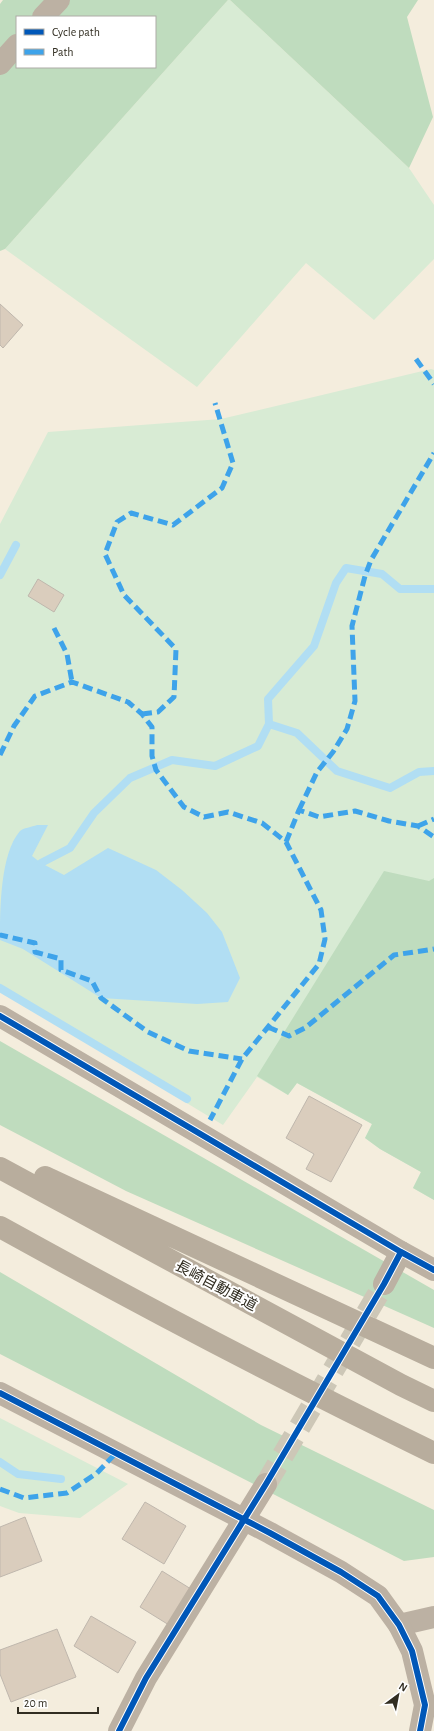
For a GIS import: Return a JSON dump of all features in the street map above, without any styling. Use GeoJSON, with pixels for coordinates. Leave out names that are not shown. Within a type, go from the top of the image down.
{"type":"FeatureCollection","features":[{"type":"Feature","properties":{"kind":"highway"},"geometry":{"type":"LineString","coordinates":[[0,1156],[434,1358]]}},
{"type":"Feature","properties":{"kind":"highway","name":"長崎自動車道"},"geometry":{"type":"LineString","coordinates":[[0,1168],[165,1259],[401,1385],[434,1401]]}},
{"type":"Feature","properties":{"kind":"highway"},"geometry":{"type":"LineString","coordinates":[[0,1227],[141,1304],[377,1426],[434,1458]]}},
{"type":"Feature","properties":{"kind":"highway"},"geometry":{"type":"LineString","coordinates":[[377,1426],[434,1453]]}},
{"type":"Feature","properties":{"kind":"street"},"geometry":{"type":"LineString","coordinates":[[44,16],[59,0]]}},
{"type":"Feature","properties":{"kind":"street"},"geometry":{"type":"LineString","coordinates":[[0,64],[16,46]]}},
{"type":"Feature","properties":{"kind":"street"},"geometry":{"type":"LineString","coordinates":[[0,1016],[434,1270]]}},
{"type":"Feature","properties":{"kind":"street"},"geometry":{"type":"LineString","coordinates":[[384,1284],[401,1252]]}},
{"type":"Feature","properties":{"kind":"street"},"geometry":{"type":"LineString","coordinates":[[0,1393],[341,1572],[378,1596],[399,1625],[412,1651],[425,1705],[420,1731]]}},
{"type":"Feature","properties":{"kind":"street"},"geometry":{"type":"LineString","coordinates":[[118,1731],[146,1678],[266,1484]]}},
{"type":"Feature","properties":{"kind":"street"},"geometry":{"type":"LineString","coordinates":[[399,1625],[434,1617]]}},
{"type":"Feature","properties":{"kind":"green space"},"geometry":{"type":"Polygon","coordinates":[[[3,0],[228,0],[5,249],[0,251],[0,4],[3,0]]]}},
{"type":"Feature","properties":{"kind":"green space"},"geometry":{"type":"Polygon","coordinates":[[[228,0],[230,0],[409,168],[434,205],[434,259],[374,320],[306,263],[197,387],[5,249],[228,0]]]}},
{"type":"Feature","properties":{"kind":"green space"},"geometry":{"type":"Polygon","coordinates":[[[230,0],[418,0],[407,17],[433,117],[409,168],[230,0]]]}},
{"type":"Feature","properties":{"kind":"green space"},"geometry":{"type":"Polygon","coordinates":[[[431,369],[434,370],[434,1200],[413,1188],[421,1172],[380,1149],[365,1138],[372,1124],[297,1083],[288,1095],[257,1077],[223,1125],[0,990],[0,524],[48,432],[221,419],[431,369]]]}},
{"type":"Feature","properties":{"kind":"green space"},"geometry":{"type":"Polygon","coordinates":[[[384,871],[429,881],[434,878],[434,1200],[413,1188],[421,1172],[380,1149],[365,1138],[372,1124],[297,1083],[288,1095],[257,1076],[384,871]]]}},
{"type":"Feature","properties":{"kind":"green space"},"geometry":{"type":"Polygon","coordinates":[[[0,1041],[434,1290],[434,1328],[126,1191],[0,1125],[0,1041]]]}},
{"type":"Feature","properties":{"kind":"green space"},"geometry":{"type":"Polygon","coordinates":[[[0,1272],[261,1425],[434,1510],[434,1557],[404,1561],[0,1354],[0,1272]]]}},
{"type":"Feature","properties":{"kind":"green space"},"geometry":{"type":"Polygon","coordinates":[[[0,1418],[128,1484],[80,1518],[19,1513],[0,1506],[0,1418]]]}},
{"type":"Feature","properties":{"kind":"water"},"geometry":{"type":"Polygon","coordinates":[[[37,825],[48,825],[32,856],[41,863],[64,875],[108,848],[156,870],[182,890],[207,913],[222,932],[240,978],[228,1002],[197,1004],[101,998],[23,949],[0,940],[2,883],[8,854],[13,841],[21,830],[37,825]]]}},
{"type":"Feature","properties":{"kind":"building"},"geometry":{"type":"Polygon","coordinates":[[[0,304],[23,325],[3,348],[0,345],[0,304]]]}},
{"type":"Feature","properties":{"kind":"building"},"geometry":{"type":"Polygon","coordinates":[[[38,579],[64,595],[54,612],[28,596],[38,579]]]}},
{"type":"Feature","properties":{"kind":"building"},"geometry":{"type":"Polygon","coordinates":[[[309,1096],[362,1125],[331,1182],[306,1169],[314,1154],[286,1138],[309,1096]]]}},
{"type":"Feature","properties":{"kind":"building"},"geometry":{"type":"Polygon","coordinates":[[[145,1502],[186,1526],[164,1564],[122,1539],[145,1502]]]}},
{"type":"Feature","properties":{"kind":"building"},"geometry":{"type":"Polygon","coordinates":[[[25,1517],[42,1561],[0,1577],[0,1527],[25,1517]]]}},
{"type":"Feature","properties":{"kind":"building"},"geometry":{"type":"Polygon","coordinates":[[[162,1571],[191,1589],[169,1625],[140,1607],[162,1571]]]}},
{"type":"Feature","properties":{"kind":"building"},"geometry":{"type":"Polygon","coordinates":[[[91,1616],[136,1642],[118,1673],[74,1646],[91,1616]]]}},
{"type":"Feature","properties":{"kind":"building"},"geometry":{"type":"Polygon","coordinates":[[[57,1629],[76,1677],[11,1702],[0,1674],[0,1650],[57,1629]]]}},
{"type":"Feature","properties":{"kind":"waterway"},"geometry":{"type":"LineString","coordinates":[[0,575],[16,545]]}},
{"type":"Feature","properties":{"kind":"waterway"},"geometry":{"type":"LineString","coordinates":[[41,863],[70,848],[94,813],[130,778],[172,760],[215,766],[258,746],[269,724],[268,699],[314,646],[336,583],[346,568],[382,574],[400,589],[434,589]]}},
{"type":"Feature","properties":{"kind":"waterway"},"geometry":{"type":"LineString","coordinates":[[269,724],[297,733],[337,771],[390,788],[419,772],[434,771]]}},
{"type":"Feature","properties":{"kind":"waterway"},"geometry":{"type":"LineString","coordinates":[[0,988],[187,1099]]}},
{"type":"Feature","properties":{"kind":"waterway"},"geometry":{"type":"LineString","coordinates":[[0,1462],[18,1474],[61,1479]]}},
{"type":"Feature","properties":{"kind":"tunnel"},"geometry":{"type":"LineString","coordinates":[[266,1484],[384,1284]]}},
{"type":"Feature","properties":{"kind":"marked path"},"geometry":{"type":"LineString","coordinates":[[416,359],[434,384]]}},
{"type":"Feature","properties":{"kind":"marked path"},"geometry":{"type":"LineString","coordinates":[[142,714],[158,712],[174,697],[176,649],[124,595],[105,554],[117,522],[131,513],[173,525],[222,488],[233,463],[215,403]]}},
{"type":"Feature","properties":{"kind":"marked path"},"geometry":{"type":"LineString","coordinates":[[299,810],[317,772],[333,752],[347,729],[355,701],[352,626],[365,576],[371,560],[434,453]]}},
{"type":"Feature","properties":{"kind":"marked path"},"geometry":{"type":"LineString","coordinates":[[54,628],[67,654],[72,682]]}},
{"type":"Feature","properties":{"kind":"marked path"},"geometry":{"type":"LineString","coordinates":[[0,755],[14,726],[35,696],[72,682],[128,702],[142,714],[152,727],[152,756],[156,770],[184,807],[204,817],[228,812],[262,823],[286,842],[321,910],[325,939],[319,964],[242,1059],[210,1120]]}},
{"type":"Feature","properties":{"kind":"marked path"},"geometry":{"type":"LineString","coordinates":[[286,842],[299,810],[319,817],[355,811],[389,821],[418,826],[434,837]]}},
{"type":"Feature","properties":{"kind":"marked path"},"geometry":{"type":"LineString","coordinates":[[418,826],[434,819]]}},
{"type":"Feature","properties":{"kind":"marked path"},"geometry":{"type":"LineString","coordinates":[[0,933],[0,935],[35,943],[35,952],[61,959],[61,970],[92,981],[101,998],[148,1032],[189,1051],[242,1059]]}},
{"type":"Feature","properties":{"kind":"marked path"},"geometry":{"type":"LineString","coordinates":[[268,1027],[289,1036],[305,1028],[394,955],[434,949]]}},
{"type":"Feature","properties":{"kind":"marked path"},"geometry":{"type":"LineString","coordinates":[[0,1489],[24,1498],[67,1493],[97,1473],[116,1453]]}},
{"type":"Feature","properties":{"kind":"cycle path"},"geometry":{"type":"LineString","coordinates":[[0,1016],[434,1270]]}},
{"type":"Feature","properties":{"kind":"cycle path"},"geometry":{"type":"LineString","coordinates":[[119,1731],[146,1678],[266,1484],[384,1284],[401,1252]]}},
{"type":"Feature","properties":{"kind":"cycle path"},"geometry":{"type":"LineString","coordinates":[[0,1393],[270,1533],[341,1572],[378,1596],[399,1625],[412,1651],[425,1705],[420,1731]]}}]}
